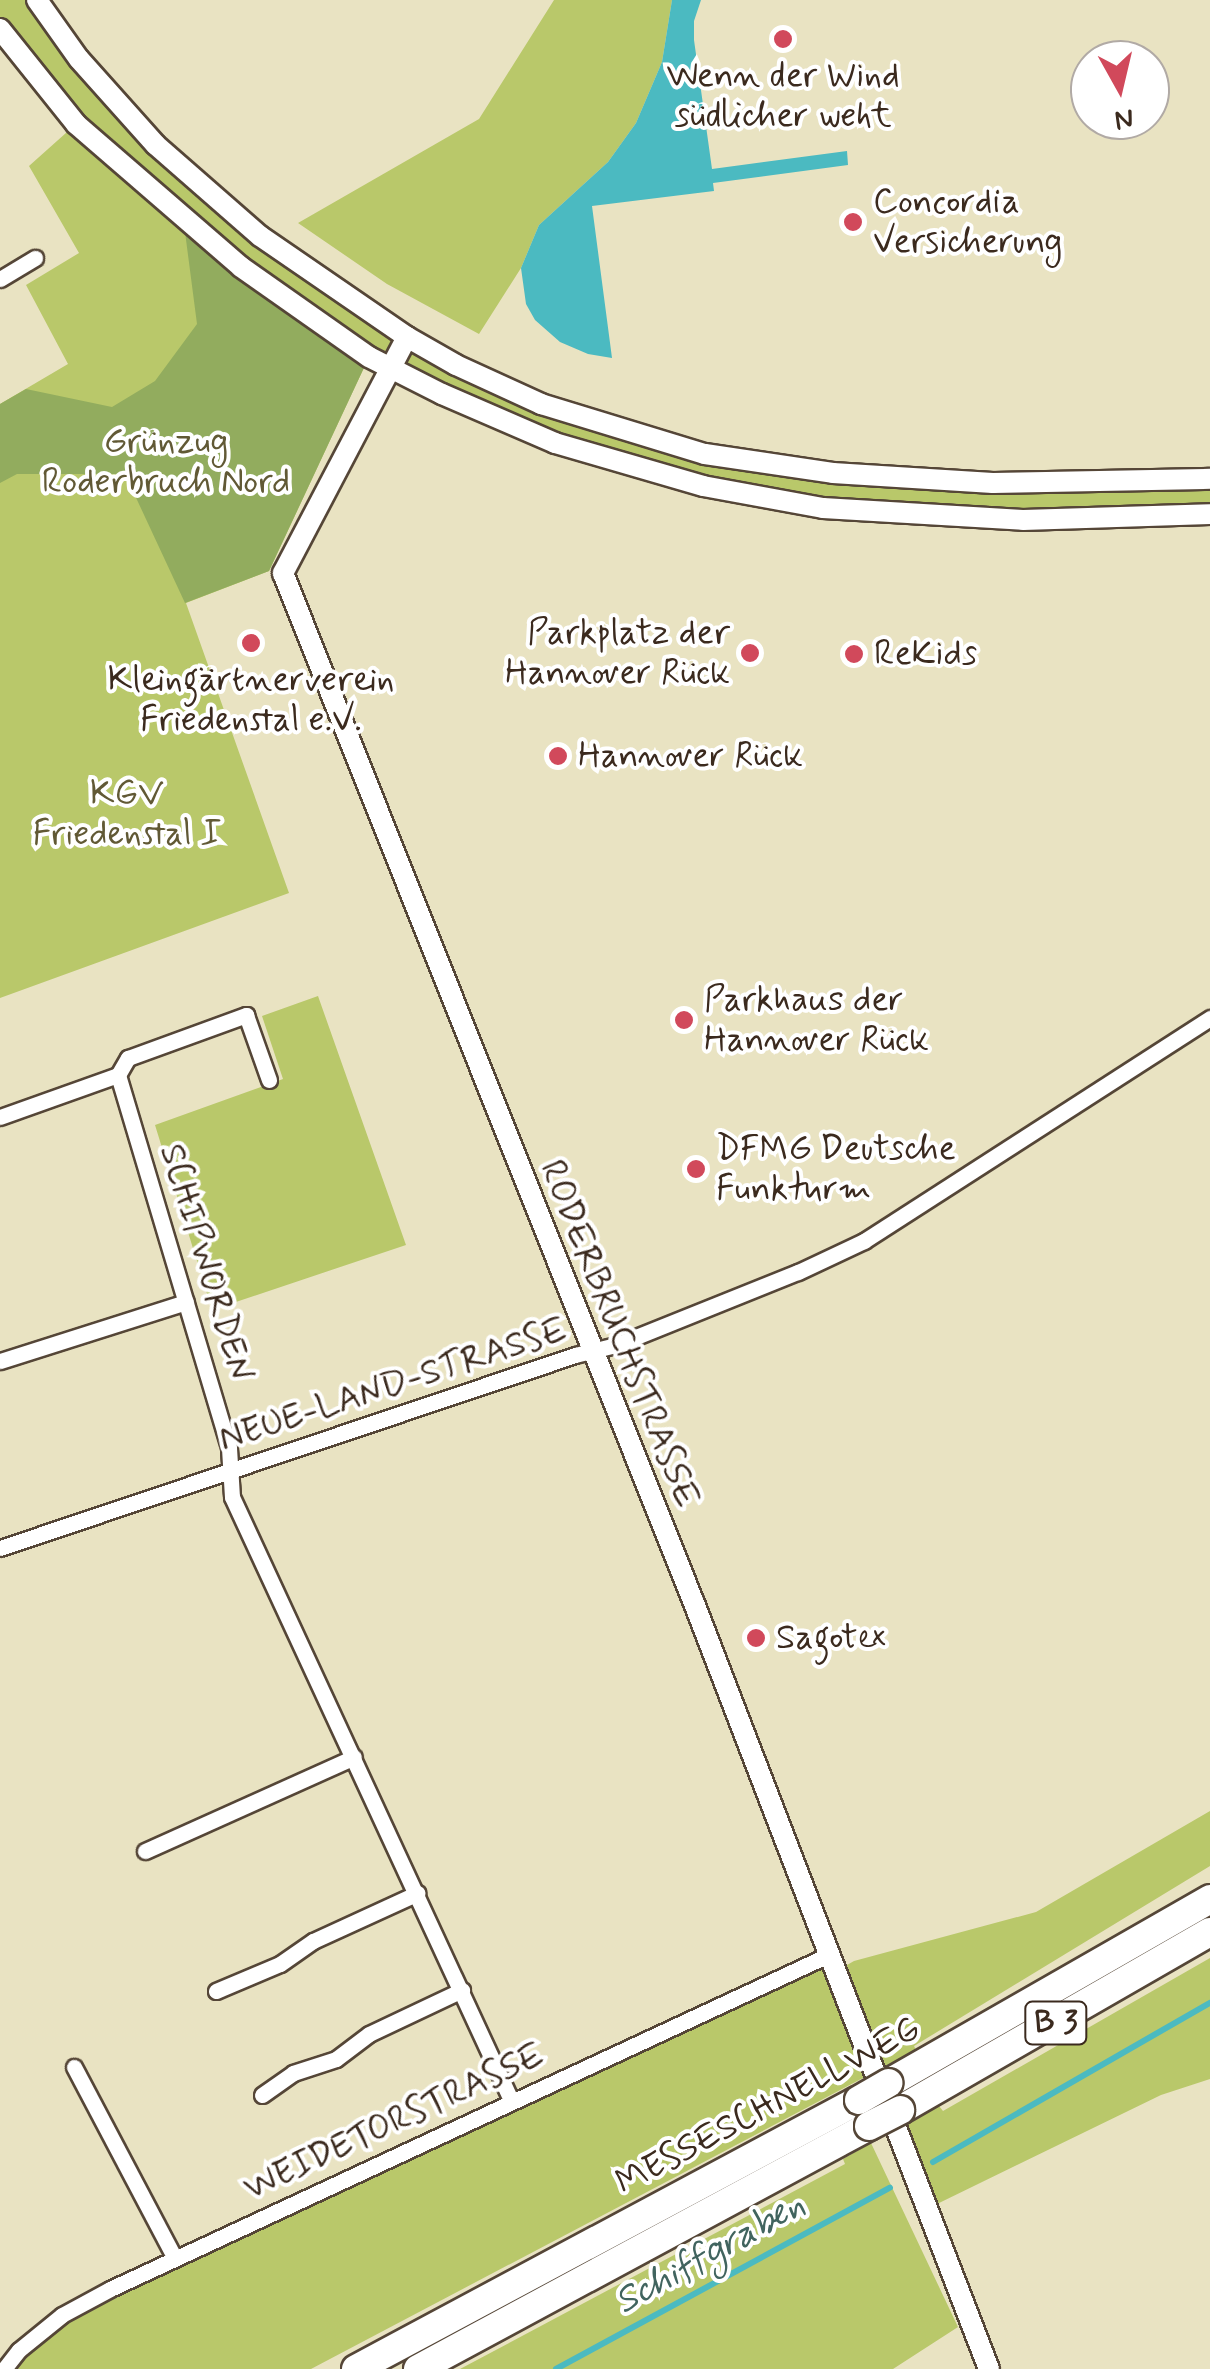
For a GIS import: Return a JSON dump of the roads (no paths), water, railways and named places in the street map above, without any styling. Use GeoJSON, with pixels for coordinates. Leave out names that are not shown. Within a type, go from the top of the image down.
{"type":"FeatureCollection","features":[{"type":"Feature","properties":{"kind":"highway","name":"MESSESCHNELLWEG"},"geometry":{"type":"LineString","coordinates":[[356,2369],[890,2083],[1210,1899]]}},
{"type":"Feature","properties":{"kind":"highway","name":"MESSESCHNELLWEG"},"geometry":{"type":"LineString","coordinates":[[418,2369],[900,2110],[1210,1932]]}},
{"type":"Feature","properties":{"kind":"main road"},"geometry":{"type":"LineString","coordinates":[[37,0],[79,60],[156,145],[260,236],[407,336],[456,365],[541,404],[705,454],[910,479],[993,483],[1210,478]]}},
{"type":"Feature","properties":{"kind":"main road"},"geometry":{"type":"LineString","coordinates":[[0,30],[76,124],[188,226],[322,327],[391,368],[554,443],[703,486],[789,502],[918,516],[1023,520],[1210,514]]}},
{"type":"Feature","properties":{"kind":"main road","name":"RODERBRUCHSTRASSE"},"geometry":{"type":"LineString","coordinates":[[407,336],[283,572],[698,1614],[826,1956],[989,2369]]}},
{"type":"Feature","properties":{"kind":"street"},"geometry":{"type":"LineString","coordinates":[[0,279],[35,258]]}},
{"type":"Feature","properties":{"kind":"street"},"geometry":{"type":"LineString","coordinates":[[0,1118],[118,1074],[128,1058],[246,1016],[269,1080]]}},
{"type":"Feature","properties":{"kind":"street","name":"NEUE-LAND-STRASSE"},"geometry":{"type":"LineString","coordinates":[[0,1548],[591,1351],[798,1272],[864,1241],[1210,1018]]}},
{"type":"Feature","properties":{"kind":"street","name":"SCHIPWORDEN"},"geometry":{"type":"LineString","coordinates":[[118,1074],[229,1448],[232,1496],[512,2100]]}},
{"type":"Feature","properties":{"kind":"street"},"geometry":{"type":"LineString","coordinates":[[0,1360],[186,1302]]}},
{"type":"Feature","properties":{"kind":"street"},"geometry":{"type":"LineString","coordinates":[[145,1851],[354,1757]]}},
{"type":"Feature","properties":{"kind":"street"},"geometry":{"type":"LineString","coordinates":[[216,1990],[280,1964],[312,1941],[418,1893]]}},
{"type":"Feature","properties":{"kind":"street","name":"WEIDETORSTRASSE"},"geometry":{"type":"LineString","coordinates":[[4,2369],[19,2350],[62,2315],[174,2258],[826,1956]]}},
{"type":"Feature","properties":{"kind":"street"},"geometry":{"type":"LineString","coordinates":[[262,2095],[293,2073],[336,2059],[369,2034],[462,1990]]}},
{"type":"Feature","properties":{"kind":"street"},"geometry":{"type":"LineString","coordinates":[[74,2067],[174,2258]]}},
{"type":"Feature","properties":{"kind":"water"},"geometry":{"type":"Polygon","coordinates":[[[672,0],[701,0],[694,21],[694,40],[712,169],[847,151],[848,165],[713,183],[714,191],[592,206],[612,358],[588,354],[560,342],[535,320],[526,304],[521,268],[539,225],[608,162],[636,123],[662,62],[672,0]]]}},
{"type":"Feature","properties":{"kind":"waterway","name":"Schiffgraben"},"geometry":{"type":"LineString","coordinates":[[933,2162],[1210,2003]]}},
{"type":"Feature","properties":{"kind":"waterway","name":"Schiffgraben"},"geometry":{"type":"LineString","coordinates":[[556,2369],[890,2188]]}},
{"type":"Feature","properties":{"kind":"place","name":"Wenn der Wind südlicher weht"},"geometry":{"type":"Point","coordinates":[783,39]}},
{"type":"Feature","properties":{"kind":"place","name":"Concordia Versicherung"},"geometry":{"type":"Point","coordinates":[853,222]}},
{"type":"Feature","properties":{"kind":"place","name":"Kleingärtnerverein Friedenstal e.V."},"geometry":{"type":"Point","coordinates":[251,643]}},
{"type":"Feature","properties":{"kind":"place","name":"Parkplatz der Hannover Rück"},"geometry":{"type":"Point","coordinates":[750,653]}},
{"type":"Feature","properties":{"kind":"place","name":"ReKids"},"geometry":{"type":"Point","coordinates":[854,654]}},
{"type":"Feature","properties":{"kind":"place","name":"Hannover Rück"},"geometry":{"type":"Point","coordinates":[558,756]}},
{"type":"Feature","properties":{"kind":"place","name":"Parkhaus der Hannover Rück"},"geometry":{"type":"Point","coordinates":[684,1020]}},
{"type":"Feature","properties":{"kind":"place","name":"DFMG Deutsche Funkturm"},"geometry":{"type":"Point","coordinates":[696,1169]}},
{"type":"Feature","properties":{"kind":"place","name":"Sagotex"},"geometry":{"type":"Point","coordinates":[756,1638]}},
{"type":"Feature","properties":{"kind":"park label","name":"Grünzug Roderbruch Nord"},"geometry":{"type":"Point","coordinates":[166,462]}},
{"type":"Feature","properties":{"kind":"park label","name":"KGV Friedenstal I"},"geometry":{"type":"Point","coordinates":[127,814]}}]}
